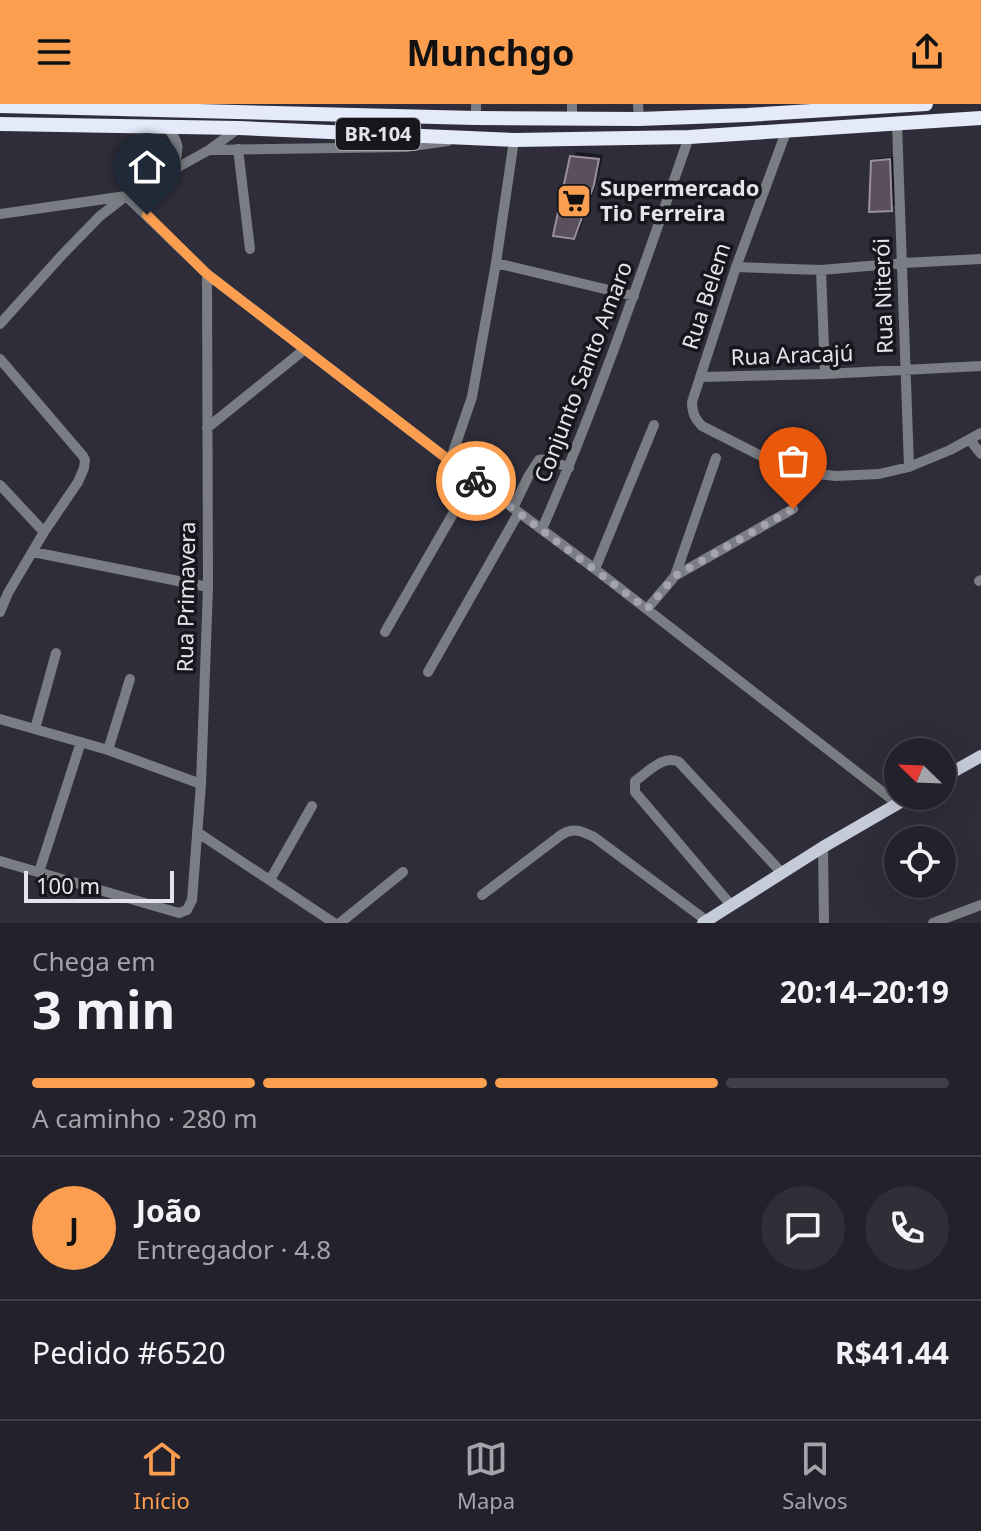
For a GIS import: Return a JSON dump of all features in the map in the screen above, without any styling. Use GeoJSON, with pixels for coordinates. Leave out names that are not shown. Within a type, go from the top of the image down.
{"type":"FeatureCollection","features":[{"type":"Feature","properties":{"kind":"highway","name":"BR-104"},"geometry":{"type":"LineString","coordinates":[[0,106],[747,115],[926,104]]}},
{"type":"Feature","properties":{"kind":"highway","name":"BR-104"},"geometry":{"type":"LineString","coordinates":[[0,124],[239,128],[514,140],[689,137],[981,118]]}},
{"type":"Feature","properties":{"kind":"main road"},"geometry":{"type":"LineString","coordinates":[[956,770],[981,756]]}},
{"type":"Feature","properties":{"kind":"main road"},"geometry":{"type":"LineString","coordinates":[[716,917],[823,847],[888,810]]}},
{"type":"Feature","properties":{"kind":"street","name":"Rua Niterói"},"geometry":{"type":"LineString","coordinates":[[897,124],[909,467]]}},
{"type":"Feature","properties":{"kind":"street"},"geometry":{"type":"LineString","coordinates":[[167,127],[178,145],[174,168]]}},
{"type":"Feature","properties":{"kind":"street"},"geometry":{"type":"LineString","coordinates":[[0,324],[100,216],[126,196],[209,150],[239,128]]}},
{"type":"Feature","properties":{"kind":"street","name":"Rua Belem"},"geometry":{"type":"LineString","coordinates":[[786,132],[736,267],[692,410],[702,426],[791,471],[836,476],[879,474],[909,467]]}},
{"type":"Feature","properties":{"kind":"street","name":"Conjunto Santo Amaro"},"geometry":{"type":"LineString","coordinates":[[542,529],[569,468],[634,296],[689,137]]}},
{"type":"Feature","properties":{"kind":"street"},"geometry":{"type":"LineString","coordinates":[[209,150],[405,147],[458,138]]}},
{"type":"Feature","properties":{"kind":"street"},"geometry":{"type":"LineString","coordinates":[[450,461],[472,397],[514,140]]}},
{"type":"Feature","properties":{"kind":"street"},"geometry":{"type":"LineString","coordinates":[[238,149],[250,249]]}},
{"type":"Feature","properties":{"kind":"street"},"geometry":{"type":"LineString","coordinates":[[0,214],[126,196]]}},
{"type":"Feature","properties":{"kind":"street"},"geometry":{"type":"LineString","coordinates":[[126,196],[207,274],[884,793]]}},
{"type":"Feature","properties":{"kind":"street"},"geometry":{"type":"LineString","coordinates":[[736,267],[821,270],[981,259]]}},
{"type":"Feature","properties":{"kind":"street"},"geometry":{"type":"LineString","coordinates":[[496,263],[634,296]]}},
{"type":"Feature","properties":{"kind":"street"},"geometry":{"type":"LineString","coordinates":[[821,270],[825,374]]}},
{"type":"Feature","properties":{"kind":"street","name":"Rua Primavera"},"geometry":{"type":"LineString","coordinates":[[39,872],[179,913],[187,910],[192,900],[201,784],[208,587],[207,274]]}},
{"type":"Feature","properties":{"kind":"street"},"geometry":{"type":"LineString","coordinates":[[207,428],[305,349]]}},
{"type":"Feature","properties":{"kind":"street"},"geometry":{"type":"LineString","coordinates":[[0,359],[85,460],[78,482],[33,552],[4,589],[0,612]]}},
{"type":"Feature","properties":{"kind":"street","name":"Rua Aracajú"},"geometry":{"type":"LineString","coordinates":[[700,377],[981,366]]}},
{"type":"Feature","properties":{"kind":"street"},"geometry":{"type":"LineString","coordinates":[[595,569],[654,425]]}},
{"type":"Feature","properties":{"kind":"street"},"geometry":{"type":"LineString","coordinates":[[909,467],[981,433]]}},
{"type":"Feature","properties":{"kind":"street"},"geometry":{"type":"LineString","coordinates":[[970,440],[981,454]]}},
{"type":"Feature","properties":{"kind":"street"},"geometry":{"type":"LineString","coordinates":[[675,576],[716,458]]}},
{"type":"Feature","properties":{"kind":"street"},"geometry":{"type":"LineString","coordinates":[[428,672],[515,519],[528,477],[539,460],[569,468]]}},
{"type":"Feature","properties":{"kind":"street"},"geometry":{"type":"LineString","coordinates":[[385,632],[473,479]]}},
{"type":"Feature","properties":{"kind":"street"},"geometry":{"type":"LineString","coordinates":[[0,485],[44,532]]}},
{"type":"Feature","properties":{"kind":"street"},"geometry":{"type":"LineString","coordinates":[[647,609],[675,576],[793,509]]}},
{"type":"Feature","properties":{"kind":"street"},"geometry":{"type":"LineString","coordinates":[[33,552],[208,587]]}},
{"type":"Feature","properties":{"kind":"street"},"geometry":{"type":"LineString","coordinates":[[35,729],[56,653]]}},
{"type":"Feature","properties":{"kind":"street"},"geometry":{"type":"LineString","coordinates":[[108,750],[130,679]]}},
{"type":"Feature","properties":{"kind":"street"},"geometry":{"type":"LineString","coordinates":[[0,719],[108,750],[201,784]]}},
{"type":"Feature","properties":{"kind":"street"},"geometry":{"type":"LineString","coordinates":[[0,861],[39,872],[81,742]]}},
{"type":"Feature","properties":{"kind":"street"},"geometry":{"type":"LineString","coordinates":[[716,917],[635,792],[635,781],[665,759],[673,758],[679,762],[782,873]]}},
{"type":"Feature","properties":{"kind":"street"},"geometry":{"type":"LineString","coordinates":[[270,880],[312,806]]}},
{"type":"Feature","properties":{"kind":"street"},"geometry":{"type":"LineString","coordinates":[[482,895],[561,835],[579,830],[716,917]]}},
{"type":"Feature","properties":{"kind":"street"},"geometry":{"type":"LineString","coordinates":[[197,832],[337,923],[403,872]]}},
{"type":"Feature","properties":{"kind":"street"},"geometry":{"type":"LineString","coordinates":[[823,847],[824,923]]}},
{"type":"Feature","properties":{"kind":"street"},"geometry":{"type":"LineString","coordinates":[[933,923],[981,905]]}},
{"type":"Feature","properties":{"kind":"building","name":"Supermercado Tio Ferreira"},"geometry":{"type":"Polygon","coordinates":[[[570,156],[599,159],[594,185],[574,239],[553,236],[570,156]]]}},
{"type":"Feature","properties":{"kind":"building"},"geometry":{"type":"Polygon","coordinates":[[[890,159],[892,211],[869,212],[871,161],[890,159]]]}},
{"type":"Feature","properties":{"kind":"way so far"},"geometry":{"type":"LineString","coordinates":[[476,481],[647,609],[675,576],[793,509]]}},
{"type":"Feature","properties":{"kind":"place","name":"Supermercado Tio Ferreira"},"geometry":{"type":"Point","coordinates":[574,201]}},
{"type":"Feature","properties":{"kind":"route"},"geometry":{"type":"LineString","coordinates":[[147,215],[207,274],[476,481]]}}]}
